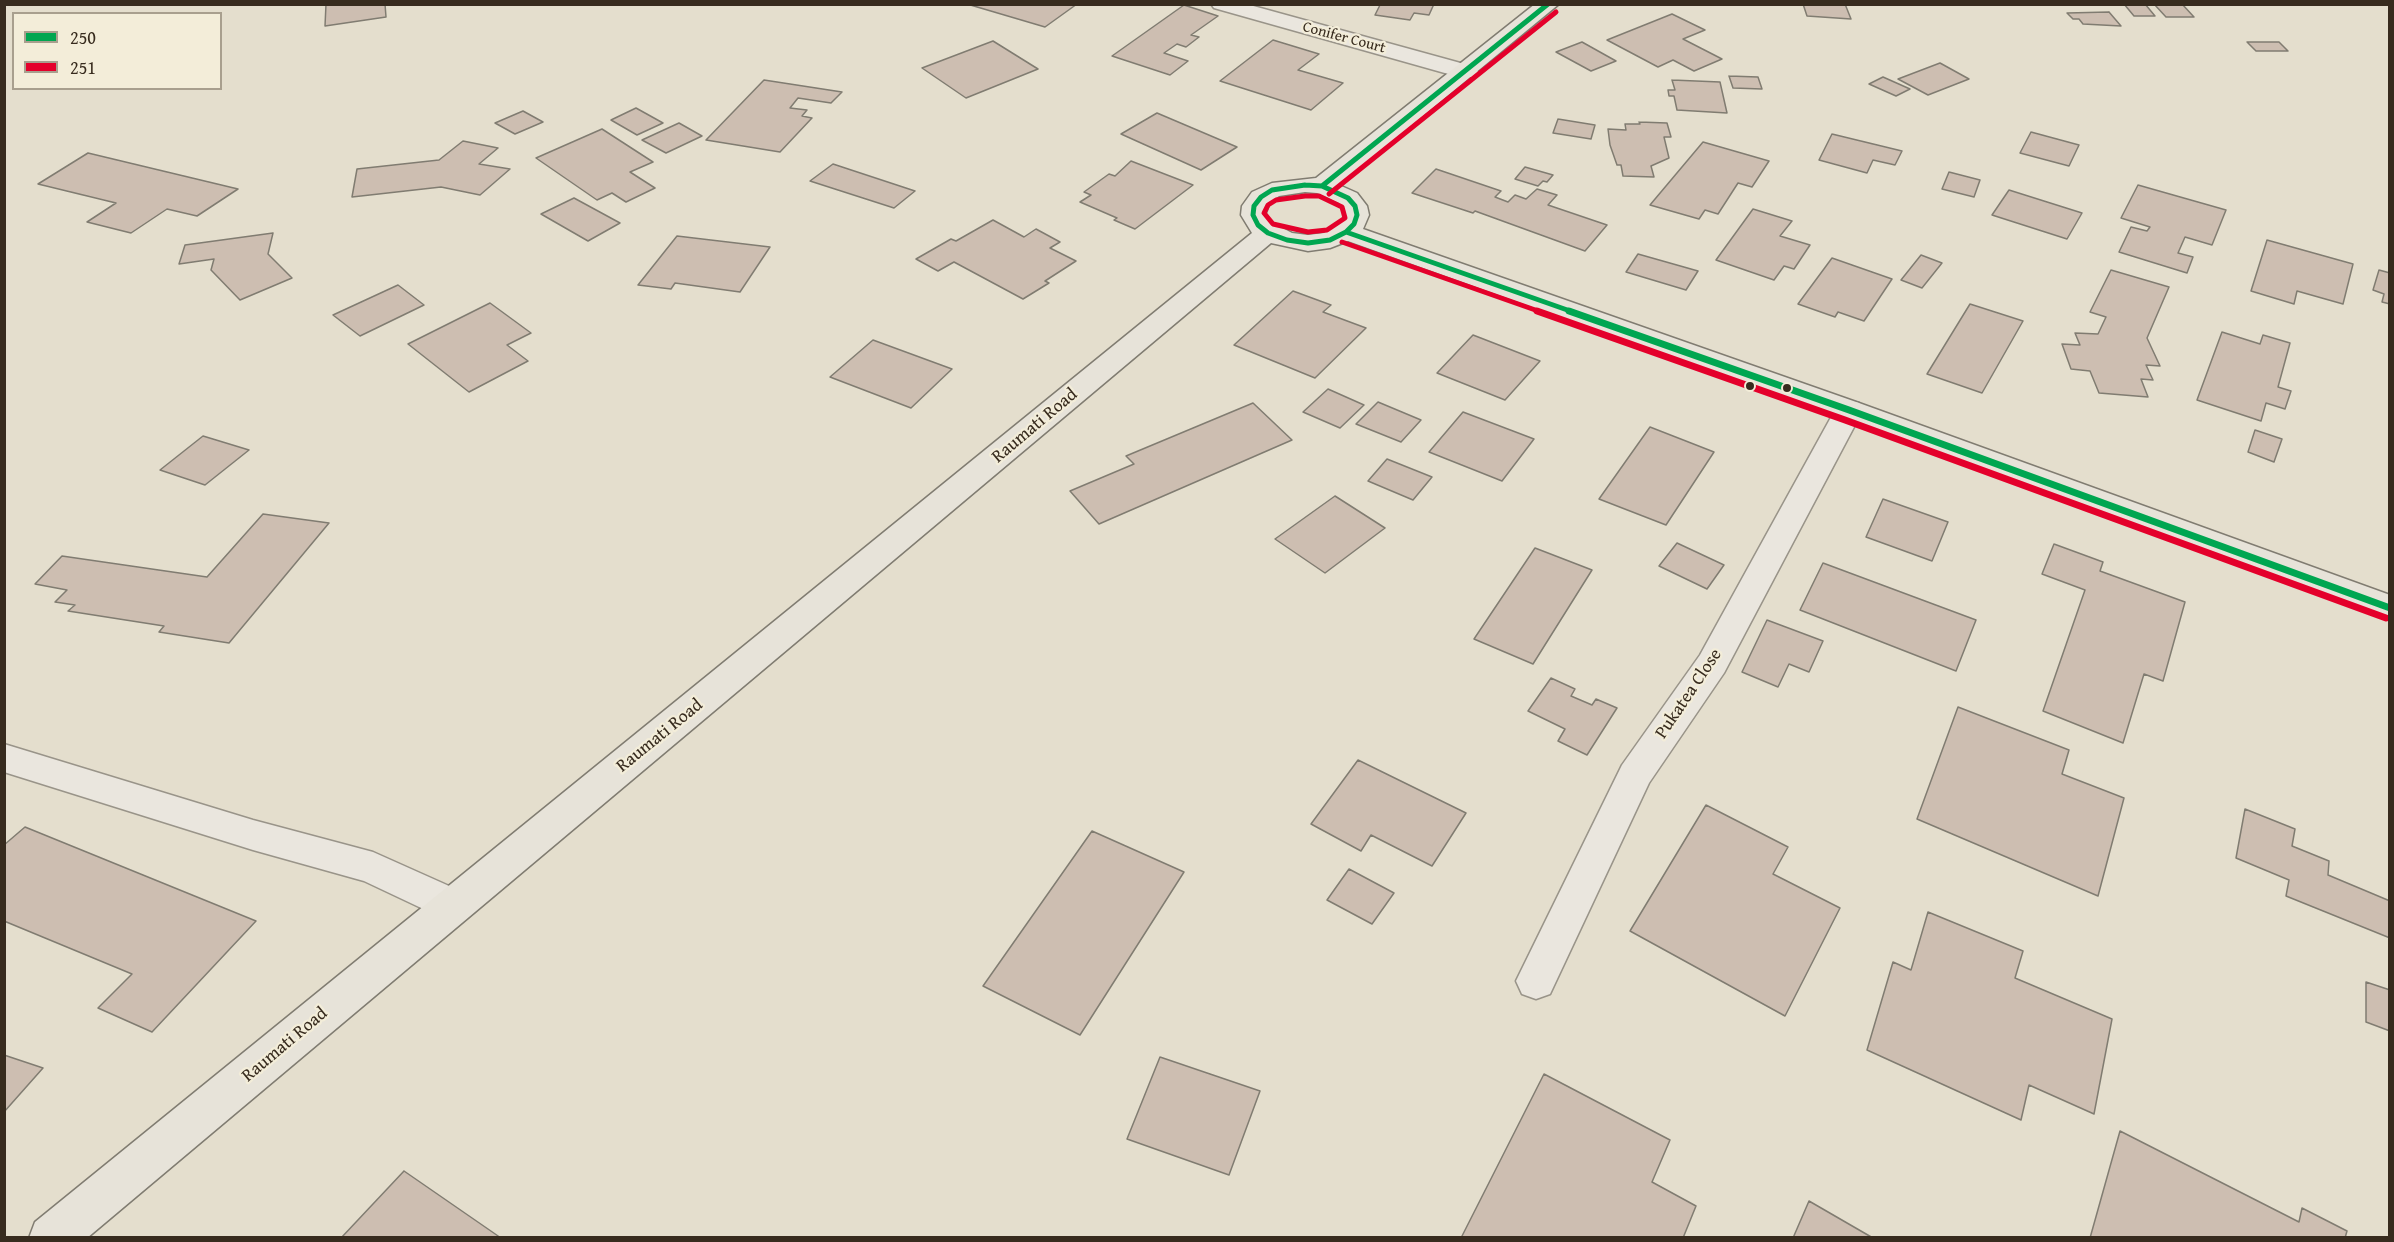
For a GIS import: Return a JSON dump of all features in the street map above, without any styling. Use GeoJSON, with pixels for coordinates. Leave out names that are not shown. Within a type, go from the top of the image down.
{"type":"FeatureCollection","features":[{"type":"Feature","properties":{"kind":"main road"},"geometry":{"type":"LineString","coordinates":[[1322,186],[1549,4]]}},
{"type":"Feature","properties":{"kind":"main road"},"geometry":{"type":"LineString","coordinates":[[1288,186],[1322,186],[1348,198],[1355,206],[1357,215],[1354,224],[1347,232],[1330,240],[1308,243],[1287,240],[1268,233],[1258,225],[1253,215],[1254,206],[1261,197],[1272,190],[1288,186]]}},
{"type":"Feature","properties":{"kind":"main road"},"geometry":{"type":"LineString","coordinates":[[1347,232],[1849,410],[2390,608]]}},
{"type":"Feature","properties":{"kind":"main road","name":"Raumati Road"},"geometry":{"type":"LineString","coordinates":[[51,1238],[1268,233]]}},
{"type":"Feature","properties":{"kind":"street","name":"Conifer Court"},"geometry":{"type":"LineString","coordinates":[[1221,4],[1467,72]]}},
{"type":"Feature","properties":{"kind":"street","name":"Pukatea Close"},"geometry":{"type":"LineString","coordinates":[[1536,981],[1635,775],[1712,664],[1849,410]]}},
{"type":"Feature","properties":{"kind":"street"},"geometry":{"type":"LineString","coordinates":[[4,758],[373,868],[453,906]]}},
{"type":"Feature","properties":{"kind":"building"},"geometry":{"type":"Polygon","coordinates":[[[326,4],[385,4],[386,17],[325,26],[326,4]]]}},
{"type":"Feature","properties":{"kind":"building"},"geometry":{"type":"Polygon","coordinates":[[[967,4],[1077,4],[1045,27],[967,4]]]}},
{"type":"Feature","properties":{"kind":"building"},"geometry":{"type":"Polygon","coordinates":[[[1377,4],[1434,4],[1429,15],[1414,13],[1410,20],[1375,15],[1380,5],[1377,4]]]}},
{"type":"Feature","properties":{"kind":"building"},"geometry":{"type":"Polygon","coordinates":[[[1803,4],[1845,4],[1851,19],[1807,16],[1803,4]]]}},
{"type":"Feature","properties":{"kind":"building"},"geometry":{"type":"Polygon","coordinates":[[[2124,4],[2145,4],[2155,16],[2134,16],[2124,4]]]}},
{"type":"Feature","properties":{"kind":"building"},"geometry":{"type":"Polygon","coordinates":[[[2154,4],[2182,4],[2194,17],[2166,17],[2154,4]]]}},
{"type":"Feature","properties":{"kind":"building"},"geometry":{"type":"Polygon","coordinates":[[[1184,5],[1218,16],[1191,35],[1199,37],[1186,47],[1177,44],[1164,53],[1188,61],[1170,75],[1112,56],[1184,5]]]}},
{"type":"Feature","properties":{"kind":"building"},"geometry":{"type":"Polygon","coordinates":[[[2109,12],[2121,26],[2083,24],[2079,19],[2073,19],[2067,13],[2109,12]]]}},
{"type":"Feature","properties":{"kind":"building"},"geometry":{"type":"Polygon","coordinates":[[[1672,14],[1705,30],[1683,39],[1722,59],[1694,71],[1673,60],[1658,67],[1607,40],[1672,14]]]}},
{"type":"Feature","properties":{"kind":"building"},"geometry":{"type":"Polygon","coordinates":[[[1273,40],[1319,54],[1298,70],[1343,83],[1311,110],[1220,81],[1273,40]]]}},
{"type":"Feature","properties":{"kind":"building"},"geometry":{"type":"Polygon","coordinates":[[[993,41],[1038,69],[966,98],[922,68],[993,41]]]}},
{"type":"Feature","properties":{"kind":"building"},"geometry":{"type":"Polygon","coordinates":[[[1582,42],[1616,61],[1591,71],[1556,52],[1582,42]]]}},
{"type":"Feature","properties":{"kind":"building"},"geometry":{"type":"Polygon","coordinates":[[[2247,42],[2279,42],[2288,51],[2256,51],[2247,42]]]}},
{"type":"Feature","properties":{"kind":"building"},"geometry":{"type":"Polygon","coordinates":[[[1940,63],[1969,79],[1928,95],[1898,79],[1940,63]]]}},
{"type":"Feature","properties":{"kind":"building"},"geometry":{"type":"Polygon","coordinates":[[[1729,76],[1758,77],[1762,89],[1733,88],[1729,76]]]}},
{"type":"Feature","properties":{"kind":"building"},"geometry":{"type":"Polygon","coordinates":[[[1883,77],[1910,89],[1896,96],[1869,84],[1883,77]]]}},
{"type":"Feature","properties":{"kind":"building"},"geometry":{"type":"Polygon","coordinates":[[[764,80],[842,92],[831,103],[798,98],[790,108],[807,110],[802,116],[812,118],[780,152],[706,140],[764,80]]]}},
{"type":"Feature","properties":{"kind":"building"},"geometry":{"type":"Polygon","coordinates":[[[1672,80],[1720,82],[1727,113],[1677,110],[1674,96],[1669,96],[1668,90],[1675,90],[1672,80]]]}},
{"type":"Feature","properties":{"kind":"building"},"geometry":{"type":"Polygon","coordinates":[[[636,108],[663,123],[637,135],[611,120],[636,108]]]}},
{"type":"Feature","properties":{"kind":"building"},"geometry":{"type":"Polygon","coordinates":[[[523,111],[543,122],[515,134],[495,123],[523,111]]]}},
{"type":"Feature","properties":{"kind":"building"},"geometry":{"type":"Polygon","coordinates":[[[1157,113],[1237,147],[1201,170],[1121,134],[1157,113]]]}},
{"type":"Feature","properties":{"kind":"building"},"geometry":{"type":"Polygon","coordinates":[[[1558,119],[1595,125],[1591,139],[1553,133],[1558,119]]]}},
{"type":"Feature","properties":{"kind":"building"},"geometry":{"type":"Polygon","coordinates":[[[1639,122],[1667,123],[1671,137],[1664,137],[1669,158],[1651,166],[1654,177],[1623,176],[1621,165],[1617,165],[1610,145],[1608,129],[1626,130],[1625,124],[1640,124],[1639,122]]]}},
{"type":"Feature","properties":{"kind":"building"},"geometry":{"type":"Polygon","coordinates":[[[679,123],[702,136],[666,153],[642,140],[679,123]]]}},
{"type":"Feature","properties":{"kind":"building"},"geometry":{"type":"Polygon","coordinates":[[[602,129],[653,162],[630,172],[655,188],[626,202],[612,193],[597,200],[536,158],[602,129]]]}},
{"type":"Feature","properties":{"kind":"building"},"geometry":{"type":"Polygon","coordinates":[[[2031,132],[2079,145],[2069,166],[2020,153],[2031,132]]]}},
{"type":"Feature","properties":{"kind":"building"},"geometry":{"type":"Polygon","coordinates":[[[1832,134],[1902,151],[1895,165],[1873,160],[1867,173],[1819,160],[1832,134]]]}},
{"type":"Feature","properties":{"kind":"building"},"geometry":{"type":"Polygon","coordinates":[[[463,141],[498,148],[479,164],[510,169],[480,195],[441,187],[352,197],[357,169],[439,160],[463,141]]]}},
{"type":"Feature","properties":{"kind":"building"},"geometry":{"type":"Polygon","coordinates":[[[1703,142],[1769,161],[1752,187],[1738,183],[1718,214],[1705,210],[1699,219],[1650,205],[1703,142]]]}},
{"type":"Feature","properties":{"kind":"building"},"geometry":{"type":"Polygon","coordinates":[[[88,153],[238,189],[197,216],[167,209],[131,233],[87,222],[116,203],[38,184],[88,153]]]}},
{"type":"Feature","properties":{"kind":"building"},"geometry":{"type":"Polygon","coordinates":[[[1131,161],[1193,185],[1135,229],[1114,220],[1117,218],[1080,202],[1091,195],[1084,192],[1109,174],[1115,176],[1131,161]]]}},
{"type":"Feature","properties":{"kind":"building"},"geometry":{"type":"Polygon","coordinates":[[[833,164],[915,191],[894,208],[810,181],[833,164]]]}},
{"type":"Feature","properties":{"kind":"building"},"geometry":{"type":"Polygon","coordinates":[[[1525,167],[1553,175],[1547,182],[1543,181],[1538,186],[1515,179],[1525,167]]]}},
{"type":"Feature","properties":{"kind":"building"},"geometry":{"type":"Polygon","coordinates":[[[1436,169],[1501,191],[1495,197],[1508,202],[1515,195],[1526,199],[1537,189],[1557,195],[1548,205],[1607,225],[1585,251],[1475,211],[1473,213],[1412,193],[1436,169]]]}},
{"type":"Feature","properties":{"kind":"building"},"geometry":{"type":"Polygon","coordinates":[[[1949,172],[1980,180],[1974,197],[1942,189],[1949,172]]]}},
{"type":"Feature","properties":{"kind":"building"},"geometry":{"type":"Polygon","coordinates":[[[2138,185],[2226,210],[2212,245],[2185,237],[2178,253],[2193,257],[2187,273],[2119,252],[2131,227],[2147,231],[2150,227],[2121,218],[2138,185]]]}},
{"type":"Feature","properties":{"kind":"building"},"geometry":{"type":"Polygon","coordinates":[[[2009,190],[2082,213],[2067,239],[1992,215],[2009,190]]]}},
{"type":"Feature","properties":{"kind":"building"},"geometry":{"type":"Polygon","coordinates":[[[574,198],[620,223],[588,241],[541,214],[574,198]]]}},
{"type":"Feature","properties":{"kind":"building"},"geometry":{"type":"Polygon","coordinates":[[[1753,209],[1792,221],[1780,236],[1810,245],[1794,269],[1784,266],[1774,280],[1716,260],[1753,209]]]}},
{"type":"Feature","properties":{"kind":"building"},"geometry":{"type":"Polygon","coordinates":[[[993,220],[1024,237],[1036,229],[1060,242],[1050,248],[1076,261],[1045,281],[1049,283],[1023,299],[954,262],[938,271],[916,259],[951,239],[956,241],[993,220]]]}},
{"type":"Feature","properties":{"kind":"building"},"geometry":{"type":"Polygon","coordinates":[[[273,233],[268,254],[292,278],[240,300],[211,270],[214,259],[179,264],[185,245],[273,233]]]}},
{"type":"Feature","properties":{"kind":"building"},"geometry":{"type":"Polygon","coordinates":[[[677,236],[770,247],[740,292],[675,283],[671,289],[638,285],[677,236]]]}},
{"type":"Feature","properties":{"kind":"building"},"geometry":{"type":"Polygon","coordinates":[[[2267,240],[2353,264],[2343,304],[2297,291],[2294,304],[2251,291],[2267,240]]]}},
{"type":"Feature","properties":{"kind":"building"},"geometry":{"type":"Polygon","coordinates":[[[1638,254],[1698,271],[1686,290],[1626,272],[1638,254]]]}},
{"type":"Feature","properties":{"kind":"building"},"geometry":{"type":"Polygon","coordinates":[[[1921,255],[1942,263],[1922,288],[1901,280],[1921,255]]]}},
{"type":"Feature","properties":{"kind":"building"},"geometry":{"type":"Polygon","coordinates":[[[1832,258],[1892,279],[1864,321],[1838,312],[1835,317],[1798,304],[1832,258]]]}},
{"type":"Feature","properties":{"kind":"building"},"geometry":{"type":"Polygon","coordinates":[[[2111,270],[2169,287],[2147,338],[2160,366],[2146,365],[2153,380],[2141,379],[2148,397],[2099,393],[2090,371],[2071,369],[2062,344],[2080,345],[2075,333],[2098,334],[2106,317],[2090,312],[2111,270]]]}},
{"type":"Feature","properties":{"kind":"building"},"geometry":{"type":"Polygon","coordinates":[[[2379,270],[2390,273],[2390,304],[2382,302],[2384,294],[2373,290],[2379,270]]]}},
{"type":"Feature","properties":{"kind":"building"},"geometry":{"type":"Polygon","coordinates":[[[398,285],[424,305],[360,336],[333,315],[398,285]]]}},
{"type":"Feature","properties":{"kind":"building"},"geometry":{"type":"Polygon","coordinates":[[[1293,291],[1331,305],[1323,312],[1366,328],[1315,378],[1234,345],[1293,291]]]}},
{"type":"Feature","properties":{"kind":"building"},"geometry":{"type":"Polygon","coordinates":[[[490,303],[531,333],[507,345],[528,361],[469,392],[408,344],[490,303]]]}},
{"type":"Feature","properties":{"kind":"building"},"geometry":{"type":"Polygon","coordinates":[[[1970,304],[2023,321],[1982,393],[1927,374],[1970,304]]]}},
{"type":"Feature","properties":{"kind":"building"},"geometry":{"type":"Polygon","coordinates":[[[2222,332],[2260,344],[2263,335],[2290,343],[2278,387],[2291,391],[2285,409],[2266,403],[2261,421],[2197,400],[2222,332]]]}},
{"type":"Feature","properties":{"kind":"building"},"geometry":{"type":"Polygon","coordinates":[[[1473,335],[1540,361],[1505,400],[1437,373],[1473,335]]]}},
{"type":"Feature","properties":{"kind":"building"},"geometry":{"type":"Polygon","coordinates":[[[873,340],[952,369],[911,408],[830,377],[873,340]]]}},
{"type":"Feature","properties":{"kind":"building"},"geometry":{"type":"Polygon","coordinates":[[[1328,389],[1364,405],[1340,428],[1303,412],[1328,389]]]}},
{"type":"Feature","properties":{"kind":"building"},"geometry":{"type":"Polygon","coordinates":[[[1378,402],[1421,420],[1401,442],[1356,424],[1378,402]]]}},
{"type":"Feature","properties":{"kind":"building"},"geometry":{"type":"Polygon","coordinates":[[[1253,403],[1292,440],[1099,524],[1070,491],[1134,464],[1126,456],[1253,403]]]}},
{"type":"Feature","properties":{"kind":"building"},"geometry":{"type":"Polygon","coordinates":[[[1463,412],[1534,439],[1502,481],[1429,452],[1463,412]]]}},
{"type":"Feature","properties":{"kind":"building"},"geometry":{"type":"Polygon","coordinates":[[[1650,427],[1714,452],[1666,525],[1599,499],[1650,427]]]}},
{"type":"Feature","properties":{"kind":"building"},"geometry":{"type":"Polygon","coordinates":[[[2255,430],[2282,439],[2274,462],[2248,452],[2255,430]]]}},
{"type":"Feature","properties":{"kind":"building"},"geometry":{"type":"Polygon","coordinates":[[[203,436],[249,450],[205,485],[160,470],[203,436]]]}},
{"type":"Feature","properties":{"kind":"building"},"geometry":{"type":"Polygon","coordinates":[[[1387,459],[1432,477],[1413,500],[1368,481],[1387,459]]]}},
{"type":"Feature","properties":{"kind":"building"},"geometry":{"type":"Polygon","coordinates":[[[1335,496],[1385,528],[1325,573],[1275,539],[1335,496]]]}},
{"type":"Feature","properties":{"kind":"building"},"geometry":{"type":"Polygon","coordinates":[[[1883,499],[1948,522],[1932,561],[1866,537],[1883,499]]]}},
{"type":"Feature","properties":{"kind":"building"},"geometry":{"type":"Polygon","coordinates":[[[263,514],[329,523],[229,643],[159,632],[164,626],[68,611],[75,605],[55,602],[67,590],[35,584],[62,556],[207,577],[263,514]]]}},
{"type":"Feature","properties":{"kind":"building"},"geometry":{"type":"Polygon","coordinates":[[[1677,543],[1724,565],[1707,589],[1659,566],[1677,543]]]}},
{"type":"Feature","properties":{"kind":"building"},"geometry":{"type":"Polygon","coordinates":[[[2054,544],[2103,562],[2100,571],[2185,602],[2163,681],[2144,674],[2123,743],[2043,711],[2085,590],[2042,574],[2054,544]]]}},
{"type":"Feature","properties":{"kind":"building"},"geometry":{"type":"Polygon","coordinates":[[[1535,548],[1592,570],[1533,664],[1474,639],[1535,548]]]}},
{"type":"Feature","properties":{"kind":"building"},"geometry":{"type":"Polygon","coordinates":[[[1823,563],[1976,620],[1956,671],[1800,610],[1823,563]]]}},
{"type":"Feature","properties":{"kind":"building"},"geometry":{"type":"Polygon","coordinates":[[[1767,620],[1823,641],[1809,672],[1789,664],[1778,687],[1742,672],[1767,620]]]}},
{"type":"Feature","properties":{"kind":"building"},"geometry":{"type":"Polygon","coordinates":[[[1551,678],[1575,689],[1571,696],[1592,705],[1596,699],[1617,708],[1587,755],[1558,741],[1565,729],[1528,711],[1551,678]]]}},
{"type":"Feature","properties":{"kind":"building"},"geometry":{"type":"Polygon","coordinates":[[[1958,707],[2069,750],[2062,774],[2124,798],[2098,896],[1917,819],[1958,707]]]}},
{"type":"Feature","properties":{"kind":"building"},"geometry":{"type":"Polygon","coordinates":[[[1358,760],[1466,813],[1432,866],[1371,835],[1361,851],[1311,824],[1358,760]]]}},
{"type":"Feature","properties":{"kind":"building"},"geometry":{"type":"Polygon","coordinates":[[[1706,805],[1788,847],[1773,874],[1840,908],[1785,1016],[1630,931],[1706,805]]]}},
{"type":"Feature","properties":{"kind":"building"},"geometry":{"type":"Polygon","coordinates":[[[2245,809],[2295,829],[2292,846],[2329,861],[2328,875],[2390,901],[2390,938],[2286,896],[2289,880],[2236,858],[2245,809]]]}},
{"type":"Feature","properties":{"kind":"building"},"geometry":{"type":"Polygon","coordinates":[[[25,827],[256,921],[152,1032],[98,1008],[132,974],[4,921],[4,845],[25,827]]]}},
{"type":"Feature","properties":{"kind":"building"},"geometry":{"type":"Polygon","coordinates":[[[1092,831],[1184,872],[1080,1035],[983,986],[1092,831]]]}},
{"type":"Feature","properties":{"kind":"building"},"geometry":{"type":"Polygon","coordinates":[[[1349,869],[1394,893],[1372,924],[1327,900],[1349,869]]]}},
{"type":"Feature","properties":{"kind":"building"},"geometry":{"type":"Polygon","coordinates":[[[1928,912],[2023,951],[2015,978],[2112,1019],[2094,1114],[2029,1085],[2021,1120],[1867,1050],[1893,962],[1911,970],[1928,912]]]}},
{"type":"Feature","properties":{"kind":"building"},"geometry":{"type":"Polygon","coordinates":[[[2366,982],[2390,990],[2390,1031],[2366,1022],[2366,982]]]}},
{"type":"Feature","properties":{"kind":"building"},"geometry":{"type":"Polygon","coordinates":[[[4,1055],[43,1068],[4,1112],[4,1055]]]}},
{"type":"Feature","properties":{"kind":"building"},"geometry":{"type":"Polygon","coordinates":[[[1160,1057],[1260,1091],[1229,1175],[1127,1139],[1160,1057]]]}},
{"type":"Feature","properties":{"kind":"building"},"geometry":{"type":"Polygon","coordinates":[[[1544,1074],[1670,1140],[1652,1182],[1696,1206],[1683,1238],[1461,1238],[1544,1074]]]}},
{"type":"Feature","properties":{"kind":"building"},"geometry":{"type":"Polygon","coordinates":[[[2120,1131],[2299,1222],[2302,1208],[2347,1231],[2345,1238],[2090,1238],[2120,1131]]]}},
{"type":"Feature","properties":{"kind":"building"},"geometry":{"type":"Polygon","coordinates":[[[404,1171],[501,1238],[341,1238],[404,1171]]]}},
{"type":"Feature","properties":{"kind":"building"},"geometry":{"type":"Polygon","coordinates":[[[1809,1201],[1873,1238],[1793,1238],[1809,1201]]]}},
{"type":"Feature","properties":{"kind":"transit line","name":"250"},"geometry":{"type":"LineString","coordinates":[[1322,186],[1548,4]]}},
{"type":"Feature","properties":{"kind":"transit line","name":"251"},"geometry":{"type":"LineString","coordinates":[[1329,194],[1556,12]]}},
{"type":"Feature","properties":{"kind":"transit line","name":"250"},"geometry":{"type":"LineString","coordinates":[[1305,185],[1322,186],[1348,198],[1355,206],[1357,215],[1354,224],[1346,232],[1330,240],[1308,243],[1287,240],[1268,233],[1258,225],[1253,215],[1254,206],[1261,197],[1272,190],[1305,185]]}},
{"type":"Feature","properties":{"kind":"transit line","name":"251"},"geometry":{"type":"LineString","coordinates":[[1305,196],[1319,196],[1342,207],[1345,211],[1345,218],[1327,230],[1308,232],[1273,224],[1264,213],[1268,205],[1276,200],[1305,196]]}},
{"type":"Feature","properties":{"kind":"transit line","name":"250"},"geometry":{"type":"LineString","coordinates":[[1346,232],[1849,410],[2390,608]]}},
{"type":"Feature","properties":{"kind":"transit line","name":"251"},"geometry":{"type":"LineString","coordinates":[[1342,242],[1845,420],[2386,618]]}}]}
